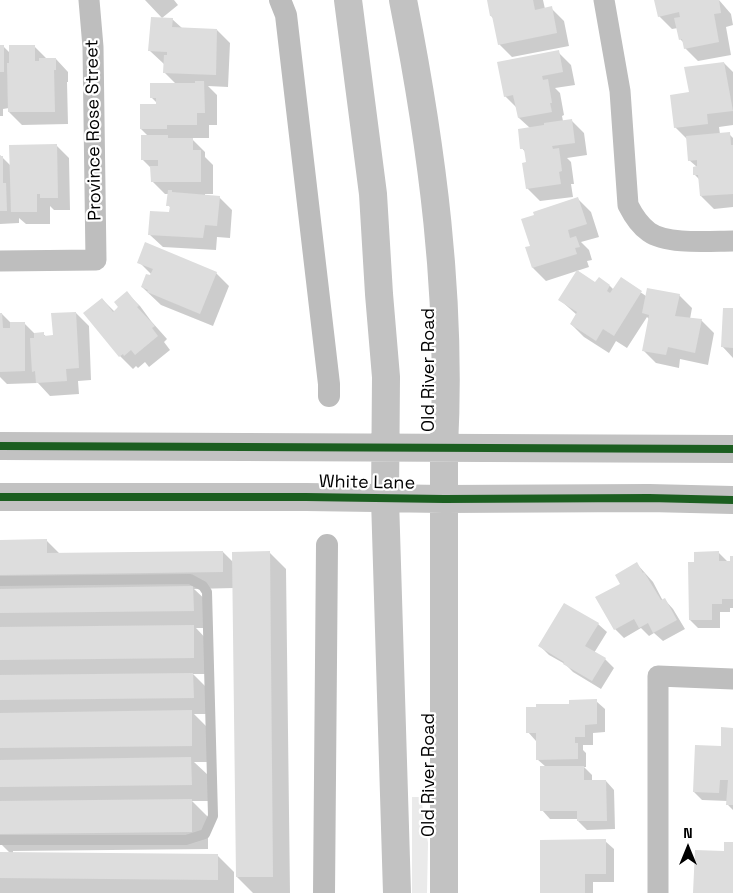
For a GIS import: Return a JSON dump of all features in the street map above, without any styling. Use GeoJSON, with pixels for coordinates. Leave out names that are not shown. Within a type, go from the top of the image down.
{"type":"FeatureCollection","features":[{"type":"Feature","properties":{"kind":"main road","name":"Old River Road"},"geometry":{"type":"LineString","coordinates":[[348,0],[373,194],[386,377],[385,499],[397,893]]}},
{"type":"Feature","properties":{"kind":"main road","name":"Old River Road"},"geometry":{"type":"LineString","coordinates":[[403,0],[422,99],[435,199],[444,299],[447,400],[444,447],[444,893]]}},
{"type":"Feature","properties":{"kind":"main road","name":"White Lane"},"geometry":{"type":"LineString","coordinates":[[0,446],[733,449]]}},
{"type":"Feature","properties":{"kind":"main road","name":"White Lane"},"geometry":{"type":"LineString","coordinates":[[0,497],[649,498],[733,500]]}},
{"type":"Feature","properties":{"kind":"street","name":"Province Rose Street"},"geometry":{"type":"LineString","coordinates":[[0,261],[96,260],[93,47],[89,0]]}},
{"type":"Feature","properties":{"kind":"street"},"geometry":{"type":"LineString","coordinates":[[604,0],[620,91],[628,205],[636,221],[650,233],[668,240],[733,241]]}},
{"type":"Feature","properties":{"kind":"street"},"geometry":{"type":"LineString","coordinates":[[658,893],[658,676],[733,679]]}},
{"type":"Feature","properties":{"kind":"lane"},"geometry":{"type":"LineString","coordinates":[[0,581],[190,579],[203,586],[207,592],[212,816],[204,834],[186,840],[0,840]]}},
{"type":"Feature","properties":{"kind":"shaded area"},"geometry":{"type":"Polygon","coordinates":[[[412,797],[421,797],[428,843],[427,893],[412,893],[412,797]]]}},
{"type":"Feature","properties":{"kind":"building"},"geometry":{"type":"Polygon","coordinates":[[[487,0],[533,0],[535,10],[552,6],[557,33],[498,45],[487,0]]]}},
{"type":"Feature","properties":{"kind":"building"},"geometry":{"type":"Polygon","coordinates":[[[654,0],[719,0],[721,13],[714,14],[719,42],[684,49],[682,39],[679,40],[674,18],[680,17],[679,12],[658,17],[654,0]]]}},
{"type":"Feature","properties":{"kind":"building"},"geometry":{"type":"Polygon","coordinates":[[[151,17],[173,18],[172,27],[217,29],[216,75],[163,73],[164,55],[167,55],[167,52],[148,51],[151,17]]]}},
{"type":"Feature","properties":{"kind":"building"},"geometry":{"type":"Polygon","coordinates":[[[0,45],[4,45],[4,72],[0,72],[0,45]]]}},
{"type":"Feature","properties":{"kind":"building"},"geometry":{"type":"Polygon","coordinates":[[[9,45],[35,45],[35,61],[39,61],[39,58],[56,58],[56,70],[54,70],[55,112],[8,112],[7,63],[9,63],[9,45]]]}},
{"type":"Feature","properties":{"kind":"building"},"geometry":{"type":"Polygon","coordinates":[[[559,50],[563,72],[542,76],[543,80],[548,79],[552,112],[518,118],[513,95],[504,97],[497,62],[559,50]]]}},
{"type":"Feature","properties":{"kind":"building"},"geometry":{"type":"Polygon","coordinates":[[[724,62],[733,111],[707,114],[708,124],[674,128],[670,95],[689,92],[684,67],[724,62]]]}},
{"type":"Feature","properties":{"kind":"building"},"geometry":{"type":"Polygon","coordinates":[[[195,81],[204,81],[205,113],[197,113],[197,125],[167,125],[167,129],[140,129],[140,104],[156,104],[156,98],[150,98],[150,83],[195,83],[195,81]]]}},
{"type":"Feature","properties":{"kind":"building"},"geometry":{"type":"Polygon","coordinates":[[[572,119],[575,143],[552,146],[553,149],[559,148],[562,171],[559,172],[561,184],[526,189],[522,163],[526,162],[524,149],[520,149],[518,129],[572,119]]]}},
{"type":"Feature","properties":{"kind":"building"},"geometry":{"type":"Polygon","coordinates":[[[730,132],[731,145],[733,145],[733,194],[700,196],[698,175],[693,175],[693,167],[697,166],[697,160],[688,161],[686,136],[730,132]]]}},
{"type":"Feature","properties":{"kind":"building"},"geometry":{"type":"Polygon","coordinates":[[[141,135],[168,135],[168,138],[193,138],[193,150],[201,150],[201,182],[151,182],[150,166],[158,166],[158,160],[141,160],[141,135]]]}},
{"type":"Feature","properties":{"kind":"building"},"geometry":{"type":"Polygon","coordinates":[[[57,144],[58,198],[40,198],[40,194],[37,194],[37,212],[11,212],[9,145],[57,144]]]}},
{"type":"Feature","properties":{"kind":"building"},"geometry":{"type":"Polygon","coordinates":[[[0,156],[3,156],[3,183],[6,183],[7,211],[0,211],[0,156]]]}},
{"type":"Feature","properties":{"kind":"building"},"geometry":{"type":"Polygon","coordinates":[[[168,190],[172,190],[172,192],[220,196],[217,226],[205,225],[203,238],[148,235],[150,211],[169,212],[170,206],[166,206],[168,190]]]}},
{"type":"Feature","properties":{"kind":"building"},"geometry":{"type":"Polygon","coordinates":[[[578,197],[587,224],[568,230],[570,238],[576,236],[580,247],[575,248],[577,254],[532,268],[525,247],[530,246],[521,219],[534,215],[533,212],[578,197]]]}},
{"type":"Feature","properties":{"kind":"building"},"geometry":{"type":"Polygon","coordinates":[[[145,242],[217,272],[200,314],[147,292],[148,290],[141,287],[146,274],[150,275],[153,269],[137,263],[145,242]]]}},
{"type":"Feature","properties":{"kind":"building"},"geometry":{"type":"Polygon","coordinates":[[[577,270],[595,282],[599,277],[610,285],[607,291],[610,293],[621,277],[642,291],[614,336],[603,329],[596,341],[570,324],[577,312],[558,300],[577,270]]]}},
{"type":"Feature","properties":{"kind":"building"},"geometry":{"type":"Polygon","coordinates":[[[647,288],[680,294],[675,316],[702,319],[695,353],[668,347],[666,355],[642,351],[649,315],[642,313],[647,288]]]}},
{"type":"Feature","properties":{"kind":"building"},"geometry":{"type":"Polygon","coordinates":[[[127,291],[139,306],[137,307],[155,326],[152,328],[158,336],[135,355],[131,350],[124,356],[123,354],[119,357],[83,313],[102,298],[113,312],[118,307],[114,302],[127,291]]]}},
{"type":"Feature","properties":{"kind":"building"},"geometry":{"type":"Polygon","coordinates":[[[723,308],[733,308],[733,348],[721,347],[723,308]]]}},
{"type":"Feature","properties":{"kind":"building"},"geometry":{"type":"Polygon","coordinates":[[[76,312],[79,368],[66,369],[67,381],[36,383],[35,371],[32,372],[30,338],[34,338],[34,333],[44,332],[44,336],[53,335],[51,313],[76,312]]]}},
{"type":"Feature","properties":{"kind":"building"},"geometry":{"type":"Polygon","coordinates":[[[0,313],[2,313],[3,328],[10,328],[10,322],[25,322],[25,371],[0,372],[0,313]]]}},
{"type":"Feature","properties":{"kind":"building"},"geometry":{"type":"Polygon","coordinates":[[[47,539],[47,553],[223,551],[223,572],[0,575],[0,540],[47,539]]]}},
{"type":"Feature","properties":{"kind":"building"},"geometry":{"type":"Polygon","coordinates":[[[270,551],[273,877],[236,877],[232,552],[270,551]]]}},
{"type":"Feature","properties":{"kind":"building"},"geometry":{"type":"Polygon","coordinates":[[[719,551],[719,561],[730,561],[730,556],[733,556],[733,599],[722,599],[722,604],[712,604],[712,620],[689,620],[688,562],[694,562],[694,552],[719,551]]]}},
{"type":"Feature","properties":{"kind":"building"},"geometry":{"type":"Polygon","coordinates":[[[637,562],[661,600],[665,598],[677,620],[653,633],[648,623],[639,628],[634,619],[614,630],[595,597],[620,584],[615,575],[637,562]]]}},
{"type":"Feature","properties":{"kind":"building"},"geometry":{"type":"Polygon","coordinates":[[[193,586],[194,611],[0,613],[0,589],[193,586]]]}},
{"type":"Feature","properties":{"kind":"building"},"geometry":{"type":"Polygon","coordinates":[[[564,603],[599,623],[585,646],[606,658],[592,681],[563,664],[564,662],[538,646],[564,603]]]}},
{"type":"Feature","properties":{"kind":"building"},"geometry":{"type":"Polygon","coordinates":[[[194,625],[194,658],[0,660],[0,627],[194,625]]]}},
{"type":"Feature","properties":{"kind":"building"},"geometry":{"type":"Polygon","coordinates":[[[193,673],[194,698],[0,700],[0,675],[193,673]]]}},
{"type":"Feature","properties":{"kind":"building"},"geometry":{"type":"Polygon","coordinates":[[[597,699],[597,724],[585,725],[585,737],[575,737],[575,743],[578,743],[578,759],[536,760],[536,733],[526,733],[526,707],[536,707],[536,704],[569,704],[569,700],[597,699]]]}},
{"type":"Feature","properties":{"kind":"building"},"geometry":{"type":"Polygon","coordinates":[[[192,710],[192,746],[0,748],[0,713],[192,710]]]}},
{"type":"Feature","properties":{"kind":"building"},"geometry":{"type":"Polygon","coordinates":[[[721,727],[733,728],[733,805],[726,805],[728,780],[720,780],[719,793],[693,792],[695,745],[721,746],[721,727]]]}},
{"type":"Feature","properties":{"kind":"building"},"geometry":{"type":"Polygon","coordinates":[[[191,757],[192,785],[0,787],[0,760],[191,757]]]}},
{"type":"Feature","properties":{"kind":"building"},"geometry":{"type":"Polygon","coordinates":[[[540,766],[584,766],[584,780],[606,780],[607,821],[577,821],[577,811],[540,811],[540,766]]]}},
{"type":"Feature","properties":{"kind":"building"},"geometry":{"type":"Polygon","coordinates":[[[192,799],[192,832],[0,834],[0,801],[192,799]]]}},
{"type":"Feature","properties":{"kind":"building"},"geometry":{"type":"Polygon","coordinates":[[[606,839],[606,874],[585,874],[585,893],[540,893],[540,840],[606,839]]]}},
{"type":"Feature","properties":{"kind":"building"},"geometry":{"type":"Polygon","coordinates":[[[724,842],[733,842],[733,893],[693,893],[695,850],[724,851],[724,842]]]}},
{"type":"Feature","properties":{"kind":"building"},"geometry":{"type":"Polygon","coordinates":[[[0,852],[218,854],[218,880],[0,878],[0,852]]]}},
{"type":"Feature","properties":{"kind":"waterway"},"geometry":{"type":"LineString","coordinates":[[280,0],[286,15],[329,396]]}},
{"type":"Feature","properties":{"kind":"waterway"},"geometry":{"type":"LineString","coordinates":[[324,893],[327,545]]}},
{"type":"Feature","properties":{"kind":"cycle path"},"geometry":{"type":"LineString","coordinates":[[0,446],[733,449]]}},
{"type":"Feature","properties":{"kind":"cycle path"},"geometry":{"type":"LineString","coordinates":[[0,497],[649,498],[733,500]]}}]}
